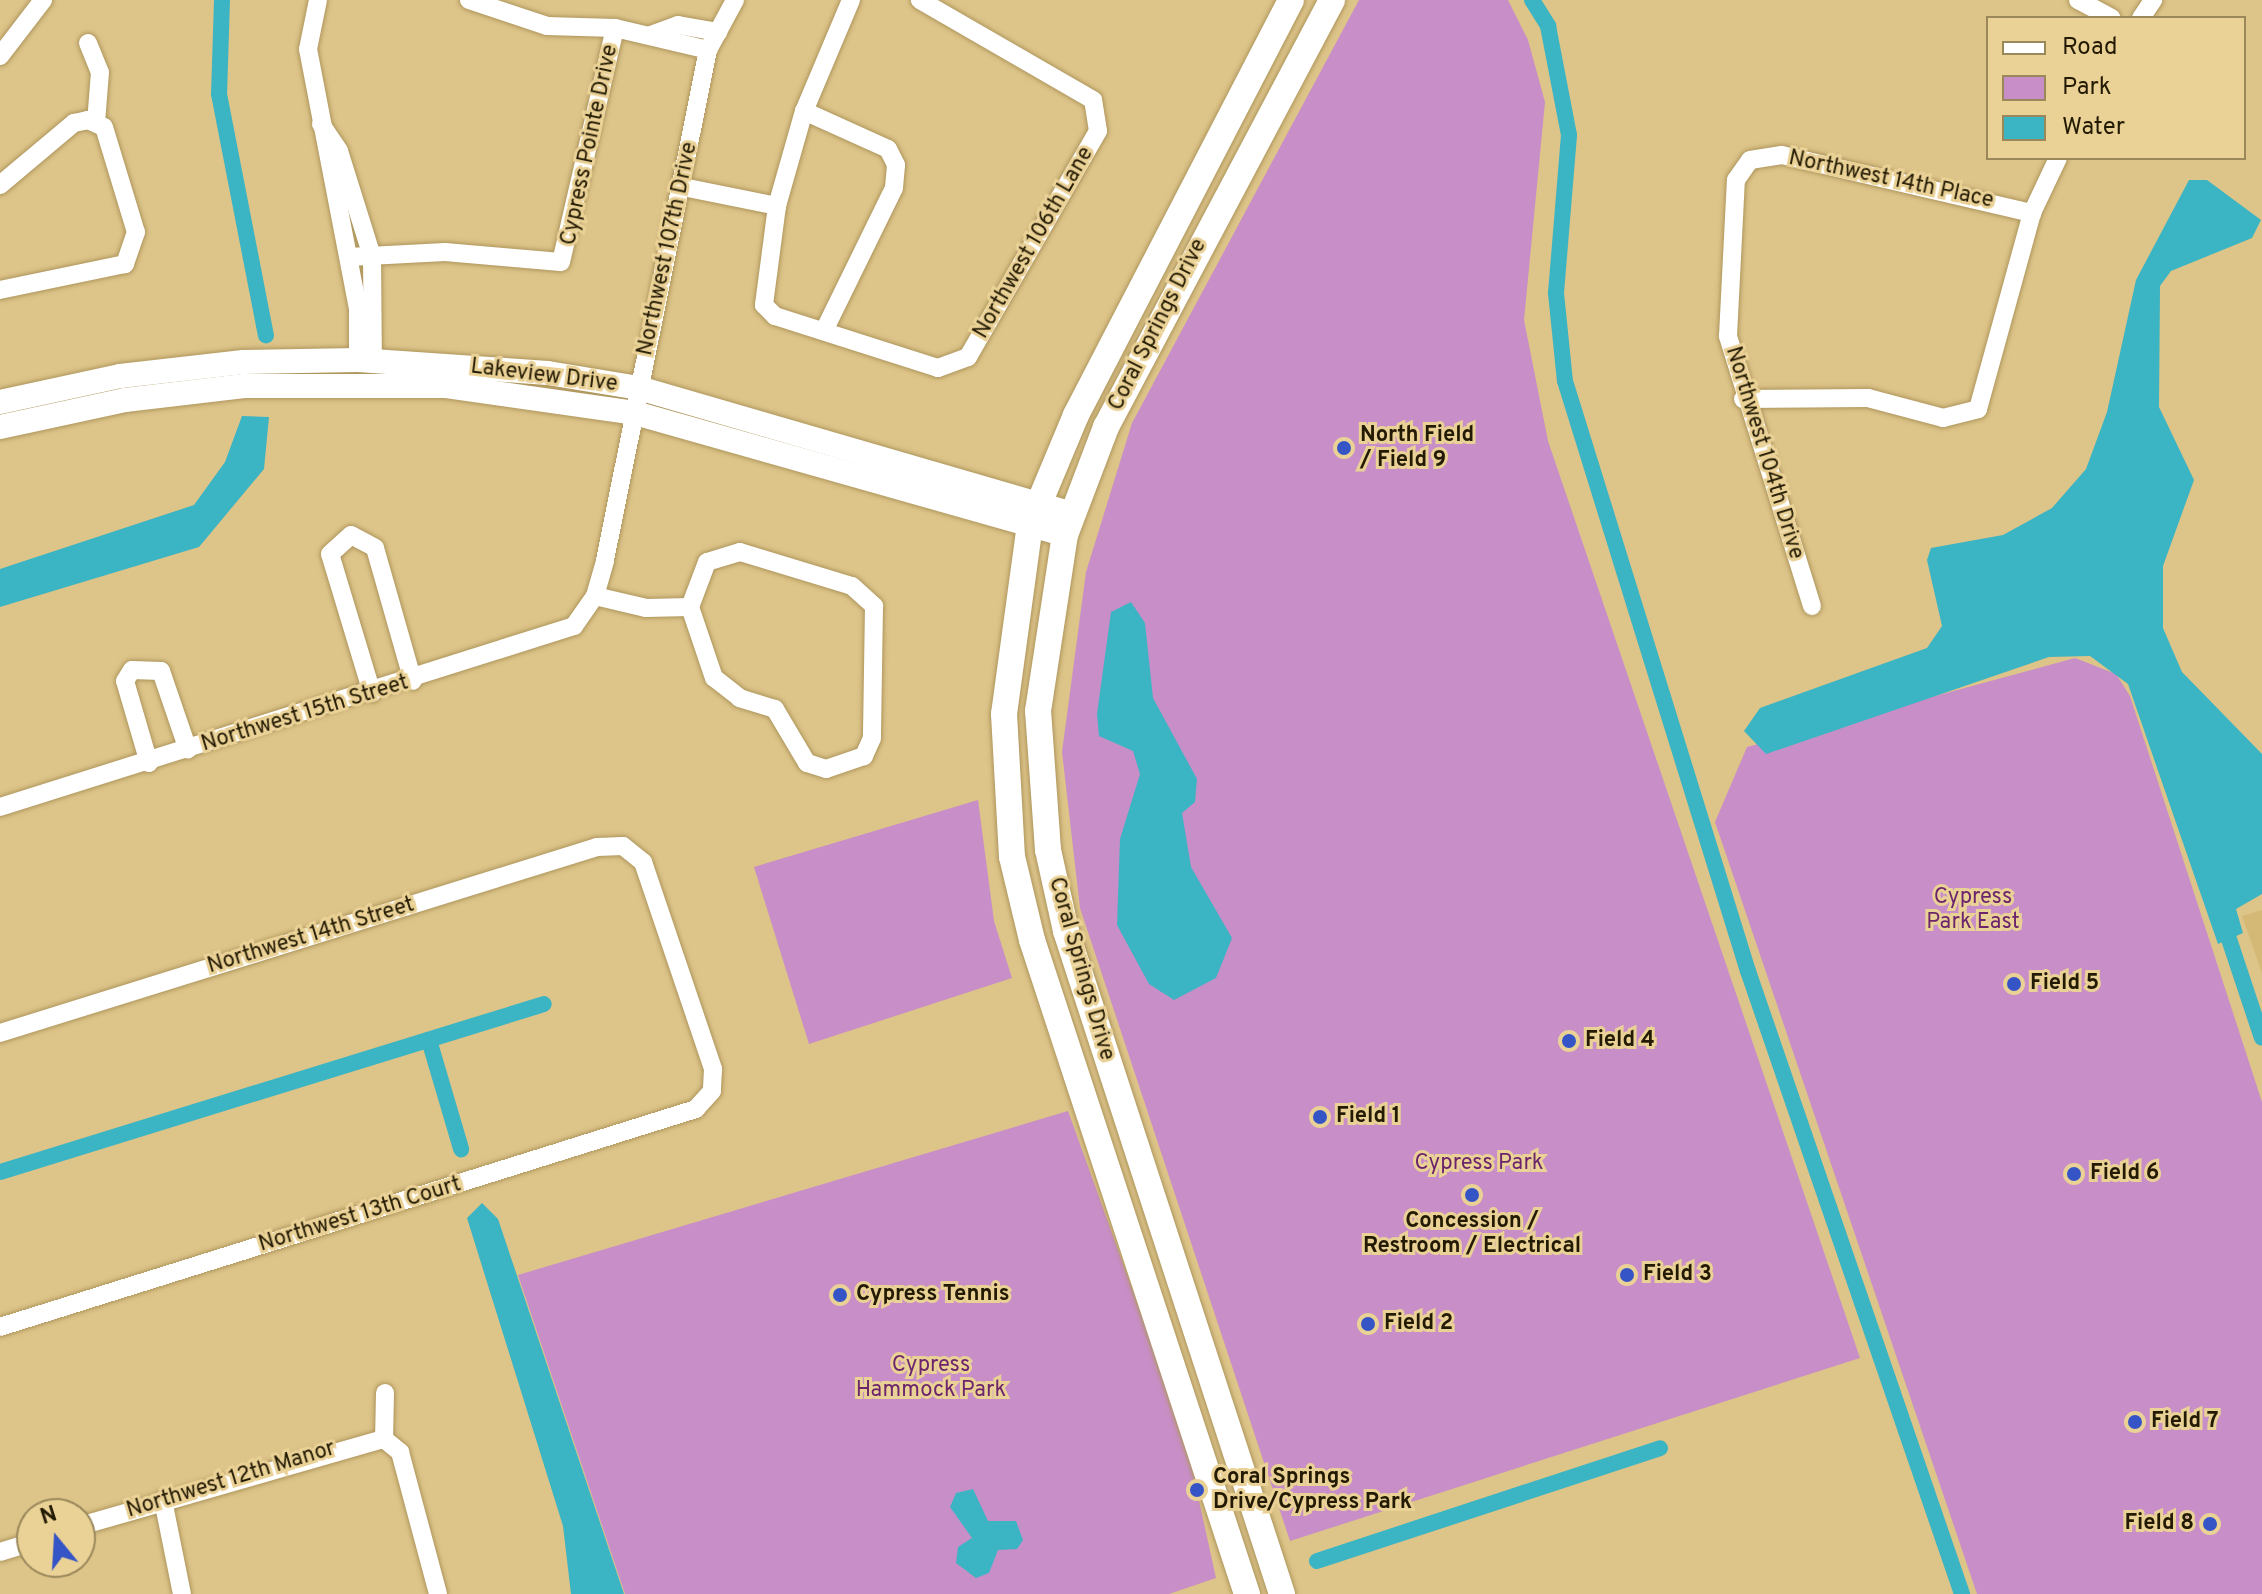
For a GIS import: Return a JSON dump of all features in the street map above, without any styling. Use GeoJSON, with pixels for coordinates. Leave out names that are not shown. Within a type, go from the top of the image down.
{"type":"FeatureCollection","features":[{"type":"Feature","properties":{"kind":"main road","name":"Coral Springs Drive"},"geometry":{"type":"LineString","coordinates":[[1247,1594],[1032,940],[1012,857],[1004,714],[1014,595],[1034,514],[1076,415],[1291,0]]}},
{"type":"Feature","properties":{"kind":"main road","name":"Coral Springs Drive"},"geometry":{"type":"LineString","coordinates":[[1282,1594],[1066,931],[1048,850],[1038,711],[1069,525],[1106,427],[1332,0]]}},
{"type":"Feature","properties":{"kind":"street"},"geometry":{"type":"LineString","coordinates":[[0,56],[43,0]]}},
{"type":"Feature","properties":{"kind":"street"},"geometry":{"type":"LineString","coordinates":[[318,0],[308,49],[318,119],[349,257],[366,360]]}},
{"type":"Feature","properties":{"kind":"street","name":"Cypress Pointe Drive"},"geometry":{"type":"LineString","coordinates":[[469,0],[547,26],[615,28],[708,50]]}},
{"type":"Feature","properties":{"kind":"street","name":"Northwest 107th Drive"},"geometry":{"type":"LineString","coordinates":[[595,596],[683,187],[708,50],[735,0]]}},
{"type":"Feature","properties":{"kind":"street"},"geometry":{"type":"LineString","coordinates":[[804,111],[888,149],[896,165],[894,188],[825,329],[775,316],[764,305],[777,206],[804,111],[851,0]]}},
{"type":"Feature","properties":{"kind":"street","name":"Northwest 106th Lane"},"geometry":{"type":"LineString","coordinates":[[825,329],[938,368],[959,365],[1030,258],[1098,131],[1093,100],[920,0]]}},
{"type":"Feature","properties":{"kind":"street"},"geometry":{"type":"LineString","coordinates":[[2078,0],[2108,16]]}},
{"type":"Feature","properties":{"kind":"street","name":"Cypress Pointe Drive"},"geometry":{"type":"LineString","coordinates":[[651,35],[678,25],[718,32]]}},
{"type":"Feature","properties":{"kind":"street","name":"Cypress Pointe Drive"},"geometry":{"type":"LineString","coordinates":[[349,257],[445,252],[561,262],[615,28]]}},
{"type":"Feature","properties":{"kind":"street"},"geometry":{"type":"LineString","coordinates":[[88,43],[100,72],[96,123]]}},
{"type":"Feature","properties":{"kind":"street"},"geometry":{"type":"LineString","coordinates":[[318,119],[339,151],[372,256],[366,360]]}},
{"type":"Feature","properties":{"kind":"street"},"geometry":{"type":"LineString","coordinates":[[0,185],[74,123],[96,123],[104,127],[136,232],[134,249],[125,264],[0,290]]}},
{"type":"Feature","properties":{"kind":"street","name":"Northwest 14th Place"},"geometry":{"type":"LineString","coordinates":[[1750,160],[1782,155],[2032,213]]}},
{"type":"Feature","properties":{"kind":"street","name":"Northwest 104th Drive"},"geometry":{"type":"LineString","coordinates":[[1750,160],[1736,180],[1726,285],[1743,399],[1812,606]]}},
{"type":"Feature","properties":{"kind":"street"},"geometry":{"type":"LineString","coordinates":[[1743,399],[1868,398],[1963,418],[1988,393],[2004,302],[2032,213],[2057,160]]}},
{"type":"Feature","properties":{"kind":"street"},"geometry":{"type":"LineString","coordinates":[[683,187],[777,206]]}},
{"type":"Feature","properties":{"kind":"street","name":"Lakeview Drive"},"geometry":{"type":"LineString","coordinates":[[0,402],[120,376],[366,360],[548,373],[639,388],[1069,525]]}},
{"type":"Feature","properties":{"kind":"street","name":"Lakeview Drive"},"geometry":{"type":"LineString","coordinates":[[0,427],[125,400],[357,382],[532,395],[635,413],[1034,514]]}},
{"type":"Feature","properties":{"kind":"street"},"geometry":{"type":"LineString","coordinates":[[372,693],[330,554],[351,535],[375,548],[413,681]]}},
{"type":"Feature","properties":{"kind":"street"},"geometry":{"type":"LineString","coordinates":[[740,552],[866,593],[877,623],[872,738],[864,756],[826,769],[807,763],[775,709],[740,698],[714,678],[690,607],[707,562],[740,552]]}},
{"type":"Feature","properties":{"kind":"street"},"geometry":{"type":"LineString","coordinates":[[595,596],[690,607]]}},
{"type":"Feature","properties":{"kind":"street","name":"Northwest 15th Street"},"geometry":{"type":"LineString","coordinates":[[0,807],[413,681],[574,626],[595,596]]}},
{"type":"Feature","properties":{"kind":"street"},"geometry":{"type":"LineString","coordinates":[[149,763],[125,681],[132,670],[161,671],[188,750]]}},
{"type":"Feature","properties":{"kind":"street","name":"Northwest 14th Street"},"geometry":{"type":"LineString","coordinates":[[0,1033],[597,847],[623,846],[643,862],[713,1069],[712,1091]]}},
{"type":"Feature","properties":{"kind":"street","name":"Northwest 13th Court"},"geometry":{"type":"LineString","coordinates":[[0,1327],[696,1109],[712,1091]]}},
{"type":"Feature","properties":{"kind":"street"},"geometry":{"type":"LineString","coordinates":[[385,1393],[384,1439],[400,1452],[438,1594]]}},
{"type":"Feature","properties":{"kind":"street","name":"Northwest 12th Manor"},"geometry":{"type":"LineString","coordinates":[[96,1521],[384,1439]]}},
{"type":"Feature","properties":{"kind":"street"},"geometry":{"type":"LineString","coordinates":[[163,1500],[182,1594]]}},
{"type":"Feature","properties":{"kind":"shaded area"},"geometry":{"type":"Polygon","coordinates":[[[2262,910],[2262,973],[2242,916],[2262,910]]]}},
{"type":"Feature","properties":{"kind":"green space","name":"Cypress Park"},"geometry":{"type":"Polygon","coordinates":[[[1359,0],[1508,0],[1528,40],[1545,102],[1524,320],[1548,441],[1860,1358],[1290,1541],[1080,908],[1062,752],[1086,572],[1132,423],[1359,0]]]}},
{"type":"Feature","properties":{"kind":"green space","name":"Cypress Park East"},"geometry":{"type":"Polygon","coordinates":[[[2075,658],[2116,674],[2130,696],[2262,1102],[2262,1594],[1977,1594],[1715,822],[1747,747],[2075,658]]]}},
{"type":"Feature","properties":{"kind":"green space"},"geometry":{"type":"Polygon","coordinates":[[[978,800],[994,921],[1012,978],[809,1044],[754,867],[978,800]]]}},
{"type":"Feature","properties":{"kind":"green space","name":"Cypress Hammock Park"},"geometry":{"type":"Polygon","coordinates":[[[1068,1111],[1184,1432],[1216,1578],[1169,1594],[625,1594],[518,1275],[1068,1111]]]}},
{"type":"Feature","properties":{"kind":"water"},"geometry":{"type":"Polygon","coordinates":[[[2189,180],[2207,180],[2261,220],[2252,238],[2171,271],[2160,286],[2159,407],[2194,480],[2163,566],[2163,628],[2182,672],[2262,754],[2262,894],[2236,909],[2243,933],[2218,944],[2128,684],[2090,656],[2049,657],[1766,754],[1744,731],[1760,708],[1927,648],[1942,626],[1927,560],[1931,548],[2003,535],[2052,508],[2086,469],[2107,412],[2136,280],[2189,180]]]}},
{"type":"Feature","properties":{"kind":"water"},"geometry":{"type":"Polygon","coordinates":[[[242,416],[269,417],[264,469],[199,547],[0,607],[0,569],[194,505],[225,462],[242,416]]]}},
{"type":"Feature","properties":{"kind":"water"},"geometry":{"type":"Polygon","coordinates":[[[1131,602],[1145,623],[1153,698],[1197,779],[1195,802],[1182,813],[1191,867],[1232,938],[1216,978],[1174,1000],[1149,984],[1117,925],[1120,839],[1140,774],[1133,751],[1099,736],[1097,714],[1111,612],[1131,602]]]}},
{"type":"Feature","properties":{"kind":"water"},"geometry":{"type":"Polygon","coordinates":[[[482,1203],[498,1219],[624,1594],[571,1594],[563,1526],[467,1218],[482,1203]]]}},
{"type":"Feature","properties":{"kind":"water"},"geometry":{"type":"Polygon","coordinates":[[[973,1489],[988,1521],[1016,1521],[1023,1540],[1017,1549],[998,1550],[989,1573],[976,1578],[956,1563],[958,1547],[972,1538],[950,1507],[956,1493],[973,1489]]]}},
{"type":"Feature","properties":{"kind":"waterway"},"geometry":{"type":"LineString","coordinates":[[222,0],[219,94],[266,335]]}},
{"type":"Feature","properties":{"kind":"waterway"},"geometry":{"type":"LineString","coordinates":[[1532,0],[1548,26],[1569,135],[1556,293],[1565,381],[1748,971],[1962,1594]]}},
{"type":"Feature","properties":{"kind":"waterway"},"geometry":{"type":"LineString","coordinates":[[2222,918],[2262,1038]]}},
{"type":"Feature","properties":{"kind":"waterway"},"geometry":{"type":"LineString","coordinates":[[0,1172],[544,1004]]}},
{"type":"Feature","properties":{"kind":"waterway"},"geometry":{"type":"LineString","coordinates":[[429,1040],[461,1149]]}},
{"type":"Feature","properties":{"kind":"waterway"},"geometry":{"type":"LineString","coordinates":[[1317,1561],[1660,1448]]}},
{"type":"Feature","properties":{"kind":"place","name":"North Field / Field 9"},"geometry":{"type":"Point","coordinates":[1344,448]}},
{"type":"Feature","properties":{"kind":"place","name":"Field 5"},"geometry":{"type":"Point","coordinates":[2014,984]}},
{"type":"Feature","properties":{"kind":"place","name":"Field 4"},"geometry":{"type":"Point","coordinates":[1569,1041]}},
{"type":"Feature","properties":{"kind":"place","name":"Field 1"},"geometry":{"type":"Point","coordinates":[1320,1117]}},
{"type":"Feature","properties":{"kind":"place","name":"Field 6"},"geometry":{"type":"Point","coordinates":[2074,1174]}},
{"type":"Feature","properties":{"kind":"place","name":"Concession / Restroom / Electrical"},"geometry":{"type":"Point","coordinates":[1472,1195]}},
{"type":"Feature","properties":{"kind":"place","name":"Field 3"},"geometry":{"type":"Point","coordinates":[1627,1275]}},
{"type":"Feature","properties":{"kind":"place","name":"Cypress Tennis"},"geometry":{"type":"Point","coordinates":[840,1295]}},
{"type":"Feature","properties":{"kind":"place","name":"Field 2"},"geometry":{"type":"Point","coordinates":[1368,1324]}},
{"type":"Feature","properties":{"kind":"place","name":"Field 7"},"geometry":{"type":"Point","coordinates":[2135,1422]}},
{"type":"Feature","properties":{"kind":"place","name":"Coral Springs Drive/Cypress Park"},"geometry":{"type":"Point","coordinates":[1197,1490]}},
{"type":"Feature","properties":{"kind":"place","name":"Field 8"},"geometry":{"type":"Point","coordinates":[2210,1524]}}]}
